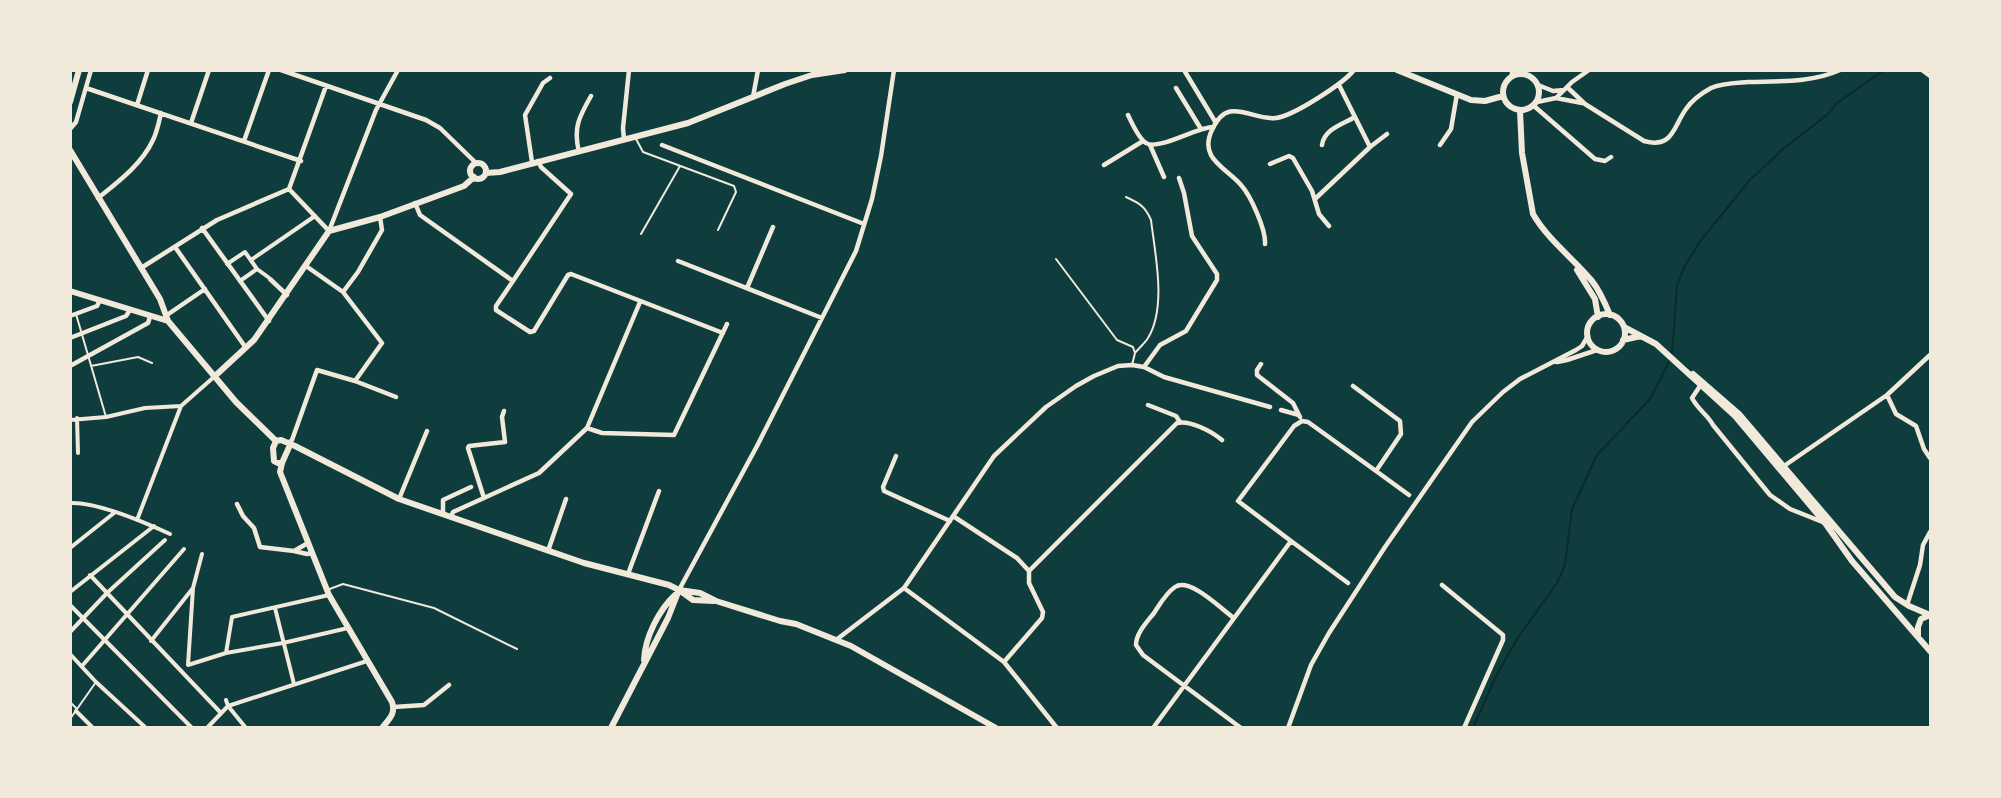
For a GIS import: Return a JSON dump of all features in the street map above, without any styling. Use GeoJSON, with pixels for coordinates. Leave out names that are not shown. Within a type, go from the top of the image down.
{"type":"FeatureCollection","features":[{"type":"Feature","properties":{"kind":"street"},"geometry":{"type":"LineString","coordinates":[[70,102],[79,70]]}},
{"type":"Feature","properties":{"kind":"street"},"geometry":{"type":"LineString","coordinates":[[70,129],[76,122],[91,70]]}},
{"type":"Feature","properties":{"kind":"street"},"geometry":{"type":"LineString","coordinates":[[137,105],[148,70]]}},
{"type":"Feature","properties":{"kind":"street"},"geometry":{"type":"LineString","coordinates":[[191,123],[209,70]]}},
{"type":"Feature","properties":{"kind":"street"},"geometry":{"type":"LineString","coordinates":[[244,141],[269,70]]}},
{"type":"Feature","properties":{"kind":"street"},"geometry":{"type":"LineString","coordinates":[[281,70],[426,120],[440,128],[476,163],[485,166],[486,173]]}},
{"type":"Feature","properties":{"kind":"street"},"geometry":{"type":"LineString","coordinates":[[137,520],[181,406],[246,349],[269,321],[328,231],[379,104],[398,70]]}},
{"type":"Feature","properties":{"kind":"street"},"geometry":{"type":"LineString","coordinates":[[624,140],[623,128],[629,70]]}},
{"type":"Feature","properties":{"kind":"street"},"geometry":{"type":"LineString","coordinates":[[753,97],[758,70]]}},
{"type":"Feature","properties":{"kind":"street"},"geometry":{"type":"LineString","coordinates":[[486,173],[492,174],[688,123],[812,75],[844,70]]}},
{"type":"Feature","properties":{"kind":"street"},"geometry":{"type":"LineString","coordinates":[[611,728],[670,614],[678,592],[765,431],[856,251],[872,199],[894,70]]}},
{"type":"Feature","properties":{"kind":"street"},"geometry":{"type":"LineString","coordinates":[[1184,70],[1214,125]]}},
{"type":"Feature","properties":{"kind":"street"},"geometry":{"type":"LineString","coordinates":[[1265,244],[1265,234],[1248,194],[1238,181],[1216,164],[1212,156],[1209,140],[1214,125],[1225,114],[1239,110],[1268,118],[1284,116],[1339,85],[1354,70]]}},
{"type":"Feature","properties":{"kind":"street"},"geometry":{"type":"LineString","coordinates":[[1396,70],[1478,101],[1503,96]]}},
{"type":"Feature","properties":{"kind":"street"},"geometry":{"type":"LineString","coordinates":[[1556,98],[1565,88],[1589,70]]}},
{"type":"Feature","properties":{"kind":"street"},"geometry":{"type":"LineString","coordinates":[[1565,88],[1585,104],[1644,141],[1655,144],[1666,140],[1686,108],[1714,87],[1729,83],[1811,79],[1840,70]]}},
{"type":"Feature","properties":{"kind":"street"},"geometry":{"type":"LineString","coordinates":[[1922,70],[1930,76]]}},
{"type":"Feature","properties":{"kind":"street"},"geometry":{"type":"LineString","coordinates":[[1535,104],[1540,91],[1538,85],[1532,77],[1521,72],[1512,73],[1504,85],[1503,96],[1509,106],[1520,111],[1556,98],[1585,104]]}},
{"type":"Feature","properties":{"kind":"street"},"geometry":{"type":"LineString","coordinates":[[550,78],[543,83],[525,115],[535,162],[571,194],[496,309],[532,332],[568,275],[571,274],[723,333]]}},
{"type":"Feature","properties":{"kind":"street"},"geometry":{"type":"LineString","coordinates":[[1339,85],[1370,147]]}},
{"type":"Feature","properties":{"kind":"street"},"geometry":{"type":"LineString","coordinates":[[1538,85],[1553,91],[1565,88]]}},
{"type":"Feature","properties":{"kind":"street"},"geometry":{"type":"LineString","coordinates":[[141,268],[217,220],[290,189],[326,86]]}},
{"type":"Feature","properties":{"kind":"street"},"geometry":{"type":"LineString","coordinates":[[86,88],[301,161]]}},
{"type":"Feature","properties":{"kind":"street"},"geometry":{"type":"LineString","coordinates":[[1176,88],[1201,129]]}},
{"type":"Feature","properties":{"kind":"street"},"geometry":{"type":"LineString","coordinates":[[1440,145],[1451,129],[1457,94]]}},
{"type":"Feature","properties":{"kind":"street"},"geometry":{"type":"LineString","coordinates":[[579,152],[577,125],[591,96]]}},
{"type":"Feature","properties":{"kind":"street"},"geometry":{"type":"LineString","coordinates":[[1535,104],[1596,159],[1605,161],[1611,157]]}},
{"type":"Feature","properties":{"kind":"street"},"geometry":{"type":"LineString","coordinates":[[1520,111],[1522,153],[1531,208],[1538,222],[1597,288],[1610,315]]}},
{"type":"Feature","properties":{"kind":"street"},"geometry":{"type":"LineString","coordinates":[[98,198],[123,178],[142,158],[154,140],[161,113]]}},
{"type":"Feature","properties":{"kind":"street"},"geometry":{"type":"LineString","coordinates":[[1128,115],[1143,141],[1150,145],[1164,177]]}},
{"type":"Feature","properties":{"kind":"street"},"geometry":{"type":"LineString","coordinates":[[1322,145],[1322,140],[1328,132],[1355,117]]}},
{"type":"Feature","properties":{"kind":"street"},"geometry":{"type":"LineString","coordinates":[[1150,145],[1214,125]]}},
{"type":"Feature","properties":{"kind":"street"},"geometry":{"type":"LineString","coordinates":[[1315,199],[1370,147],[1388,134]]}},
{"type":"Feature","properties":{"kind":"street"},"geometry":{"type":"LineString","coordinates":[[1104,165],[1143,141]]}},
{"type":"Feature","properties":{"kind":"street"},"geometry":{"type":"LineString","coordinates":[[662,144],[864,224]]}},
{"type":"Feature","properties":{"kind":"street"},"geometry":{"type":"LineString","coordinates":[[70,150],[160,299],[168,318],[252,420],[276,441],[281,440],[297,447],[399,499],[548,550],[669,585],[678,592],[700,593],[716,601],[796,624],[875,659],[996,728]]}},
{"type":"Feature","properties":{"kind":"street"},"geometry":{"type":"LineString","coordinates":[[1270,164],[1289,156],[1293,158],[1303,173],[1319,214],[1329,226]]}},
{"type":"Feature","properties":{"kind":"street"},"geometry":{"type":"LineString","coordinates":[[474,177],[471,168],[476,163]]}},
{"type":"Feature","properties":{"kind":"street"},"geometry":{"type":"LineString","coordinates":[[474,177],[481,178],[486,173]]}},
{"type":"Feature","properties":{"kind":"street"},"geometry":{"type":"LineString","coordinates":[[328,231],[380,217],[468,184],[474,177]]}},
{"type":"Feature","properties":{"kind":"street"},"geometry":{"type":"LineString","coordinates":[[1144,367],[1160,345],[1186,331],[1217,280],[1217,274],[1192,236],[1179,178]]}},
{"type":"Feature","properties":{"kind":"street"},"geometry":{"type":"LineString","coordinates":[[290,189],[328,231]]}},
{"type":"Feature","properties":{"kind":"street"},"geometry":{"type":"LineString","coordinates":[[415,203],[420,215],[513,281]]}},
{"type":"Feature","properties":{"kind":"street"},"geometry":{"type":"LineString","coordinates":[[251,260],[315,215]]}},
{"type":"Feature","properties":{"kind":"street"},"geometry":{"type":"LineString","coordinates":[[343,292],[358,272],[382,230],[380,217]]}},
{"type":"Feature","properties":{"kind":"street"},"geometry":{"type":"LineString","coordinates":[[747,288],[773,227]]}},
{"type":"Feature","properties":{"kind":"street"},"geometry":{"type":"LineString","coordinates":[[202,228],[269,321]]}},
{"type":"Feature","properties":{"kind":"street"},"geometry":{"type":"LineString","coordinates":[[176,247],[246,349]]}},
{"type":"Feature","properties":{"kind":"street"},"geometry":{"type":"LineString","coordinates":[[227,264],[245,252],[257,269],[287,295]]}},
{"type":"Feature","properties":{"kind":"street"},"geometry":{"type":"LineString","coordinates":[[678,261],[822,318]]}},
{"type":"Feature","properties":{"kind":"street"},"geometry":{"type":"LineString","coordinates":[[1572,262],[1595,299],[1598,316]]}},
{"type":"Feature","properties":{"kind":"street"},"geometry":{"type":"LineString","coordinates":[[306,266],[343,292],[382,343],[356,381]]}},
{"type":"Feature","properties":{"kind":"street"},"geometry":{"type":"LineString","coordinates":[[240,281],[257,269]]}},
{"type":"Feature","properties":{"kind":"street"},"geometry":{"type":"LineString","coordinates":[[70,291],[150,317],[168,318],[205,289]]}},
{"type":"Feature","properties":{"kind":"street"},"geometry":{"type":"LineString","coordinates":[[73,315],[97,306],[100,300]]}},
{"type":"Feature","properties":{"kind":"street"},"geometry":{"type":"LineString","coordinates":[[451,517],[453,512],[539,473],[587,428],[640,302]]}},
{"type":"Feature","properties":{"kind":"street"},"geometry":{"type":"LineString","coordinates":[[70,338],[126,316],[130,310]]}},
{"type":"Feature","properties":{"kind":"street"},"geometry":{"type":"LineString","coordinates":[[1641,336],[1623,340],[1612,351],[1602,352],[1591,344],[1588,327],[1598,316],[1610,315],[1618,319],[1624,327],[1641,336],[1656,344],[1703,381],[1733,408],[1894,597],[1930,615]]}},
{"type":"Feature","properties":{"kind":"street"},"geometry":{"type":"LineString","coordinates":[[70,366],[148,323],[150,317]]}},
{"type":"Feature","properties":{"kind":"street"},"geometry":{"type":"LineString","coordinates":[[587,428],[602,433],[674,435],[727,324]]}},
{"type":"Feature","properties":{"kind":"street"},"geometry":{"type":"LineString","coordinates":[[1623,340],[1624,327]]}},
{"type":"Feature","properties":{"kind":"street"},"geometry":{"type":"LineString","coordinates":[[1288,728],[1311,666],[1324,641],[1463,434],[1487,406],[1503,392],[1536,370],[1582,346],[1588,336]]}},
{"type":"Feature","properties":{"kind":"street"},"geometry":{"type":"LineString","coordinates":[[1554,362],[1597,350]]}},
{"type":"Feature","properties":{"kind":"street"},"geometry":{"type":"LineString","coordinates":[[1784,466],[1887,395],[1930,355]]}},
{"type":"Feature","properties":{"kind":"street"},"geometry":{"type":"LineString","coordinates":[[1261,364],[1257,375],[1293,403],[1302,421],[1313,425],[1409,495]]}},
{"type":"Feature","properties":{"kind":"street"},"geometry":{"type":"LineString","coordinates":[[1680,364],[1700,386],[1735,416],[1825,523],[1852,561],[1930,650]]}},
{"type":"Feature","properties":{"kind":"street"},"geometry":{"type":"LineString","coordinates":[[836,640],[904,588],[994,456],[1046,407],[1094,376],[1118,366],[1144,367],[1164,377],[1270,407]]}},
{"type":"Feature","properties":{"kind":"street"},"geometry":{"type":"LineString","coordinates":[[382,728],[392,716],[393,705],[327,593],[280,472],[317,370],[356,381],[396,397]]}},
{"type":"Feature","properties":{"kind":"street"},"geometry":{"type":"LineString","coordinates":[[1353,386],[1400,421],[1401,434],[1376,471]]}},
{"type":"Feature","properties":{"kind":"street"},"geometry":{"type":"LineString","coordinates":[[1700,386],[1692,398],[1698,410],[1708,417],[1770,495],[1795,511],[1825,523]]}},
{"type":"Feature","properties":{"kind":"street"},"geometry":{"type":"LineString","coordinates":[[1887,395],[1896,414],[1916,426],[1924,449],[1930,458]]}},
{"type":"Feature","properties":{"kind":"street"},"geometry":{"type":"LineString","coordinates":[[1148,405],[1176,416],[1180,422],[1207,430],[1222,440]]}},
{"type":"Feature","properties":{"kind":"street"},"geometry":{"type":"LineString","coordinates":[[70,420],[106,417],[145,408],[181,406]]}},
{"type":"Feature","properties":{"kind":"street"},"geometry":{"type":"LineString","coordinates":[[1281,410],[1299,415]]}},
{"type":"Feature","properties":{"kind":"street"},"geometry":{"type":"LineString","coordinates":[[484,498],[468,448],[505,442],[502,417],[504,411]]}},
{"type":"Feature","properties":{"kind":"street"},"geometry":{"type":"LineString","coordinates":[[77,418],[78,453]]}},
{"type":"Feature","properties":{"kind":"street"},"geometry":{"type":"LineString","coordinates":[[1302,421],[1294,426],[1238,501],[1348,583]]}},
{"type":"Feature","properties":{"kind":"street"},"geometry":{"type":"LineString","coordinates":[[1029,571],[1180,422]]}},
{"type":"Feature","properties":{"kind":"street"},"geometry":{"type":"LineString","coordinates":[[399,499],[427,432]]}},
{"type":"Feature","properties":{"kind":"street"},"geometry":{"type":"LineString","coordinates":[[276,441],[273,448],[274,460],[282,463]]}},
{"type":"Feature","properties":{"kind":"street"},"geometry":{"type":"LineString","coordinates":[[896,456],[883,487],[884,491],[951,518],[1017,558],[1029,571],[1029,583],[1043,612],[1042,618],[1004,662]]}},
{"type":"Feature","properties":{"kind":"street"},"geometry":{"type":"LineString","coordinates":[[443,514],[443,500],[471,487]]}},
{"type":"Feature","properties":{"kind":"street"},"geometry":{"type":"LineString","coordinates":[[628,574],[659,491]]}},
{"type":"Feature","properties":{"kind":"street"},"geometry":{"type":"LineString","coordinates":[[548,550],[566,499]]}},
{"type":"Feature","properties":{"kind":"street"},"geometry":{"type":"LineString","coordinates":[[70,502],[81,502],[115,512],[170,534]]}},
{"type":"Feature","properties":{"kind":"street"},"geometry":{"type":"LineString","coordinates":[[237,504],[243,516],[254,528],[260,547],[312,553]]}},
{"type":"Feature","properties":{"kind":"street"},"geometry":{"type":"LineString","coordinates":[[70,548],[115,512]]}},
{"type":"Feature","properties":{"kind":"street"},"geometry":{"type":"LineString","coordinates":[[70,592],[154,526]]}},
{"type":"Feature","properties":{"kind":"street"},"geometry":{"type":"LineString","coordinates":[[1907,605],[1920,565],[1923,544],[1930,532]]}},
{"type":"Feature","properties":{"kind":"street"},"geometry":{"type":"LineString","coordinates":[[70,632],[107,593],[165,540]]}},
{"type":"Feature","properties":{"kind":"street"},"geometry":{"type":"LineString","coordinates":[[1153,728],[1291,541]]}},
{"type":"Feature","properties":{"kind":"street"},"geometry":{"type":"LineString","coordinates":[[294,550],[308,543]]}},
{"type":"Feature","properties":{"kind":"street"},"geometry":{"type":"LineString","coordinates":[[82,666],[184,549]]}},
{"type":"Feature","properties":{"kind":"street"},"geometry":{"type":"LineString","coordinates":[[182,674],[188,665],[193,588],[202,554]]}},
{"type":"Feature","properties":{"kind":"street"},"geometry":{"type":"LineString","coordinates":[[90,575],[220,712]]}},
{"type":"Feature","properties":{"kind":"street"},"geometry":{"type":"LineString","coordinates":[[1234,618],[1187,585],[1176,586],[1138,634],[1136,645],[1143,655],[1241,728]]}},
{"type":"Feature","properties":{"kind":"street"},"geometry":{"type":"LineString","coordinates":[[1442,585],[1503,635],[1503,640],[1464,728]]}},
{"type":"Feature","properties":{"kind":"street"},"geometry":{"type":"LineString","coordinates":[[151,641],[193,588]]}},
{"type":"Feature","properties":{"kind":"street"},"geometry":{"type":"LineString","coordinates":[[904,588],[1004,662],[1057,728]]}},
{"type":"Feature","properties":{"kind":"street"},"geometry":{"type":"LineString","coordinates":[[226,653],[232,617],[275,608],[327,593]]}},
{"type":"Feature","properties":{"kind":"street"},"geometry":{"type":"LineString","coordinates":[[70,605],[192,728]]}},
{"type":"Feature","properties":{"kind":"street"},"geometry":{"type":"LineString","coordinates":[[275,608],[294,684]]}},
{"type":"Feature","properties":{"kind":"street"},"geometry":{"type":"LineString","coordinates":[[1918,638],[1918,627],[1921,620],[1930,615]]}},
{"type":"Feature","properties":{"kind":"street"},"geometry":{"type":"LineString","coordinates":[[188,665],[226,653],[349,628]]}},
{"type":"Feature","properties":{"kind":"street"},"geometry":{"type":"LineString","coordinates":[[70,654],[96,682],[146,728]]}},
{"type":"Feature","properties":{"kind":"street"},"geometry":{"type":"LineString","coordinates":[[207,728],[228,706],[368,661]]}},
{"type":"Feature","properties":{"kind":"street"},"geometry":{"type":"LineString","coordinates":[[393,705],[424,705],[449,685]]}},
{"type":"Feature","properties":{"kind":"street"},"geometry":{"type":"LineString","coordinates":[[226,700],[228,706],[246,728]]}},
{"type":"Feature","properties":{"kind":"street"},"geometry":{"type":"LineString","coordinates":[[77,710],[93,728]]}},
{"type":"Feature","properties":{"kind":"lane"},"geometry":{"type":"LineString","coordinates":[[635,137],[643,152],[736,188],[718,230]]}},
{"type":"Feature","properties":{"kind":"lane"},"geometry":{"type":"LineString","coordinates":[[641,234],[680,166]]}},
{"type":"Feature","properties":{"kind":"lane"},"geometry":{"type":"LineString","coordinates":[[1126,196],[1142,204],[1151,220],[1158,291],[1155,317],[1148,339],[1135,352],[1132,365]]}},
{"type":"Feature","properties":{"kind":"lane"},"geometry":{"type":"LineString","coordinates":[[1056,259],[1117,340],[1133,347],[1135,352]]}},
{"type":"Feature","properties":{"kind":"lane"},"geometry":{"type":"LineString","coordinates":[[73,315],[106,417]]}},
{"type":"Feature","properties":{"kind":"lane"},"geometry":{"type":"LineString","coordinates":[[91,366],[138,357],[152,363]]}},
{"type":"Feature","properties":{"kind":"lane"},"geometry":{"type":"LineString","coordinates":[[327,593],[343,584],[434,608],[517,649]]}},
{"type":"Feature","properties":{"kind":"lane"},"geometry":{"type":"LineString","coordinates":[[70,719],[96,682]]}},
{"type":"Feature","properties":{"kind":"lane"},"geometry":{"type":"LineString","coordinates":[[70,702],[77,710]]}},
{"type":"Feature","properties":{"kind":"waterway"},"geometry":{"type":"LineString","coordinates":[[1672,354],[1677,286],[1684,267],[1701,240],[1750,180],[1783,149],[1828,114],[1837,103],[1884,70]]}},
{"type":"Feature","properties":{"kind":"waterway"},"geometry":{"type":"LineString","coordinates":[[1473,728],[1495,678],[1517,639],[1557,583],[1565,565],[1572,509],[1597,455],[1650,399],[1670,360]]}}]}
